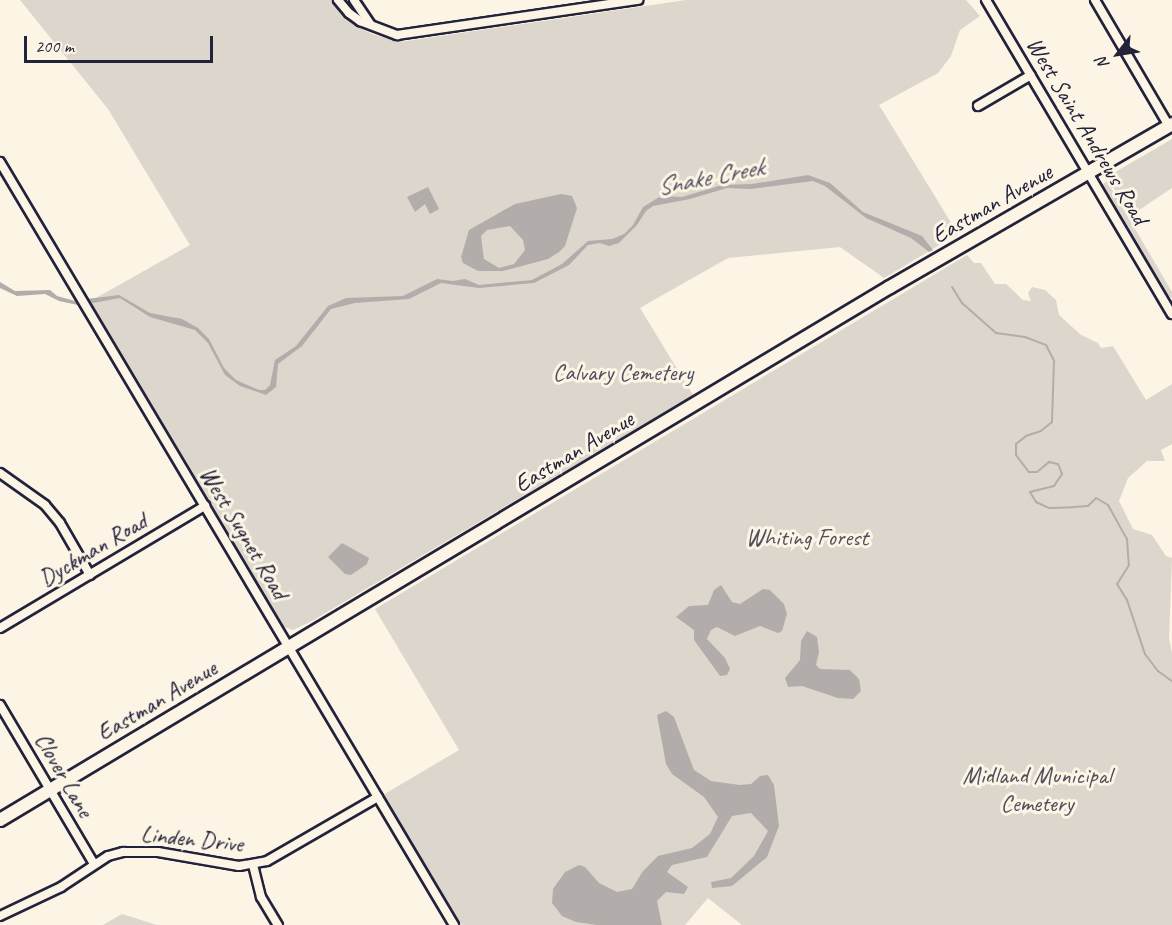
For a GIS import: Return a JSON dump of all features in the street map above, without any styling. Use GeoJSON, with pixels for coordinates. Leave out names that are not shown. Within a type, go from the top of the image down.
{"type":"FeatureCollection","features":[{"type":"Feature","properties":{"kind":"main road","name":"Eastman Avenue"},"geometry":{"type":"LineString","coordinates":[[0,820],[880,293],[1171,125]]}},
{"type":"Feature","properties":{"kind":"street"},"geometry":{"type":"LineString","coordinates":[[338,0],[349,14],[386,33],[407,34],[638,0]]}},
{"type":"Feature","properties":{"kind":"street"},"geometry":{"type":"LineString","coordinates":[[354,0],[370,24]]}},
{"type":"Feature","properties":{"kind":"street"},"geometry":{"type":"LineString","coordinates":[[1095,0],[1171,125]]}},
{"type":"Feature","properties":{"kind":"street","name":"West Saint Andrews Road"},"geometry":{"type":"LineString","coordinates":[[987,1],[1172,314]]}},
{"type":"Feature","properties":{"kind":"street"},"geometry":{"type":"LineString","coordinates":[[978,106],[1031,75]]}},
{"type":"Feature","properties":{"kind":"street","name":"West Sugnet Road"},"geometry":{"type":"LineString","coordinates":[[0,162],[454,925]]}},
{"type":"Feature","properties":{"kind":"street"},"geometry":{"type":"LineString","coordinates":[[0,473],[45,505],[60,524],[90,575]]}},
{"type":"Feature","properties":{"kind":"street","name":"Dyckman Road"},"geometry":{"type":"LineString","coordinates":[[0,628],[206,506]]}},
{"type":"Feature","properties":{"kind":"street","name":"Clover Lane"},"geometry":{"type":"LineString","coordinates":[[0,705],[94,864]]}},
{"type":"Feature","properties":{"kind":"street","name":"Linden Drive"},"geometry":{"type":"LineString","coordinates":[[0,916],[61,887],[108,856],[140,850],[214,863],[253,865],[282,854],[378,797]]}},
{"type":"Feature","properties":{"kind":"street"},"geometry":{"type":"LineString","coordinates":[[253,865],[261,897],[278,925]]}},
{"type":"Feature","properties":{"kind":"green space","name":"Calvary Cemetery"},"geometry":{"type":"Polygon","coordinates":[[[20,0],[336,0],[344,13],[360,28],[400,42],[686,0],[966,0],[980,16],[960,30],[951,56],[938,73],[879,105],[958,234],[884,278],[840,247],[728,258],[645,305],[640,308],[693,395],[312,621],[293,630],[281,626],[87,303],[190,245],[108,109],[20,0]]]}},
{"type":"Feature","properties":{"kind":"green space"},"geometry":{"type":"Polygon","coordinates":[[[1172,139],[1172,188],[1130,216],[1110,182],[1112,180],[1110,175],[1172,139]]]}},
{"type":"Feature","properties":{"kind":"green space"},"geometry":{"type":"Polygon","coordinates":[[[1107,181],[1172,292],[1172,298],[1167,295],[1102,185],[1107,181]]]}},
{"type":"Feature","properties":{"kind":"green space"},"geometry":{"type":"Polygon","coordinates":[[[967,255],[974,263],[981,263],[995,284],[1006,284],[1023,300],[1031,301],[1028,293],[1032,287],[1045,290],[1056,300],[1059,315],[1081,335],[1098,343],[1101,348],[1113,346],[1146,400],[1172,384],[1172,444],[1161,450],[1165,461],[1147,461],[1128,478],[1119,501],[1133,529],[1152,535],[1166,556],[1172,558],[1169,638],[1172,653],[1172,925],[742,925],[708,898],[685,925],[462,925],[383,795],[459,750],[375,609],[967,255]]]}},
{"type":"Feature","properties":{"kind":"green space"},"geometry":{"type":"Polygon","coordinates":[[[122,914],[157,925],[103,925],[122,914]]]}},
{"type":"Feature","properties":{"kind":"shaded area"},"geometry":{"type":"Polygon","coordinates":[[[808,175],[830,183],[863,212],[922,236],[933,250],[929,252],[911,238],[866,218],[825,186],[813,181],[750,189],[727,188],[690,199],[653,206],[619,243],[609,246],[600,243],[588,245],[569,265],[534,283],[479,288],[441,283],[409,299],[355,303],[331,309],[302,346],[278,364],[276,387],[266,395],[240,386],[225,375],[208,343],[195,330],[150,317],[120,298],[93,303],[87,299],[119,295],[150,313],[182,319],[198,328],[209,339],[224,368],[236,380],[259,390],[265,390],[270,385],[275,360],[296,346],[328,306],[346,298],[403,296],[437,279],[453,281],[465,279],[479,285],[532,280],[562,264],[588,241],[612,239],[624,234],[633,225],[643,207],[661,196],[682,197],[722,185],[752,184],[808,175]]]}},
{"type":"Feature","properties":{"kind":"shaded area"},"geometry":{"type":"Polygon","coordinates":[[[428,187],[439,209],[430,214],[425,204],[415,212],[407,197],[428,187]]]}},
{"type":"Feature","properties":{"kind":"shaded area"},"geometry":{"type":"Polygon","coordinates":[[[561,194],[572,196],[577,208],[565,246],[548,259],[503,271],[478,271],[463,263],[461,257],[469,230],[515,204],[561,194]],[[510,226],[487,230],[481,236],[484,259],[499,268],[514,264],[525,250],[523,240],[510,226]]]}},
{"type":"Feature","properties":{"kind":"shaded area"},"geometry":{"type":"Polygon","coordinates":[[[0,282],[15,291],[50,290],[57,296],[75,301],[78,305],[59,301],[45,294],[17,296],[0,288],[0,282]]]}},
{"type":"Feature","properties":{"kind":"shaded area"},"geometry":{"type":"Polygon","coordinates":[[[342,543],[369,558],[367,564],[351,575],[345,574],[328,557],[342,543]]]}},
{"type":"Feature","properties":{"kind":"shaded area"},"geometry":{"type":"Polygon","coordinates":[[[721,585],[732,602],[740,604],[763,589],[770,590],[784,604],[787,614],[782,631],[778,633],[760,626],[735,636],[717,627],[711,630],[707,639],[725,658],[730,669],[727,675],[720,676],[694,640],[694,630],[676,617],[689,606],[708,605],[714,590],[721,585]]]}},
{"type":"Feature","properties":{"kind":"shaded area"},"geometry":{"type":"Polygon","coordinates":[[[807,631],[817,637],[819,652],[816,665],[820,669],[850,670],[859,679],[861,691],[853,699],[838,698],[802,686],[788,687],[785,678],[800,660],[801,641],[807,631]]]}},
{"type":"Feature","properties":{"kind":"shaded area"},"geometry":{"type":"Polygon","coordinates":[[[666,711],[674,717],[694,770],[711,781],[740,785],[751,784],[760,776],[768,775],[774,785],[779,826],[767,857],[732,886],[712,888],[711,882],[731,878],[754,856],[768,831],[751,813],[732,816],[707,857],[672,865],[667,872],[688,887],[684,894],[666,892],[657,901],[662,925],[597,925],[576,922],[562,916],[552,903],[553,889],[565,872],[579,865],[585,867],[599,883],[617,892],[632,889],[643,871],[658,856],[692,848],[710,834],[718,817],[704,797],[672,774],[666,764],[657,715],[666,711]]]}},
{"type":"Feature","properties":{"kind":"waterway","name":"Snake Creek"},"geometry":{"type":"LineString","coordinates":[[952,287],[962,303],[996,333],[1025,337],[1046,345],[1054,361],[1052,422],[1041,431],[1026,436],[1016,444],[1016,455],[1029,472],[1037,472],[1049,462],[1058,464],[1062,474],[1054,486],[1030,492],[1036,502],[1049,508],[1074,507],[1088,506],[1096,498],[1108,505],[1127,539],[1129,565],[1117,584],[1127,600],[1145,654],[1158,671],[1172,681]]}},
{"type":"Feature","properties":{"kind":"park label","name":"Whiting Forest"},"geometry":{"type":"Point","coordinates":[807,538]}},
{"type":"Feature","properties":{"kind":"park label","name":"Midland Municipal Cemetery"},"geometry":{"type":"Point","coordinates":[1037,790]}}]}
